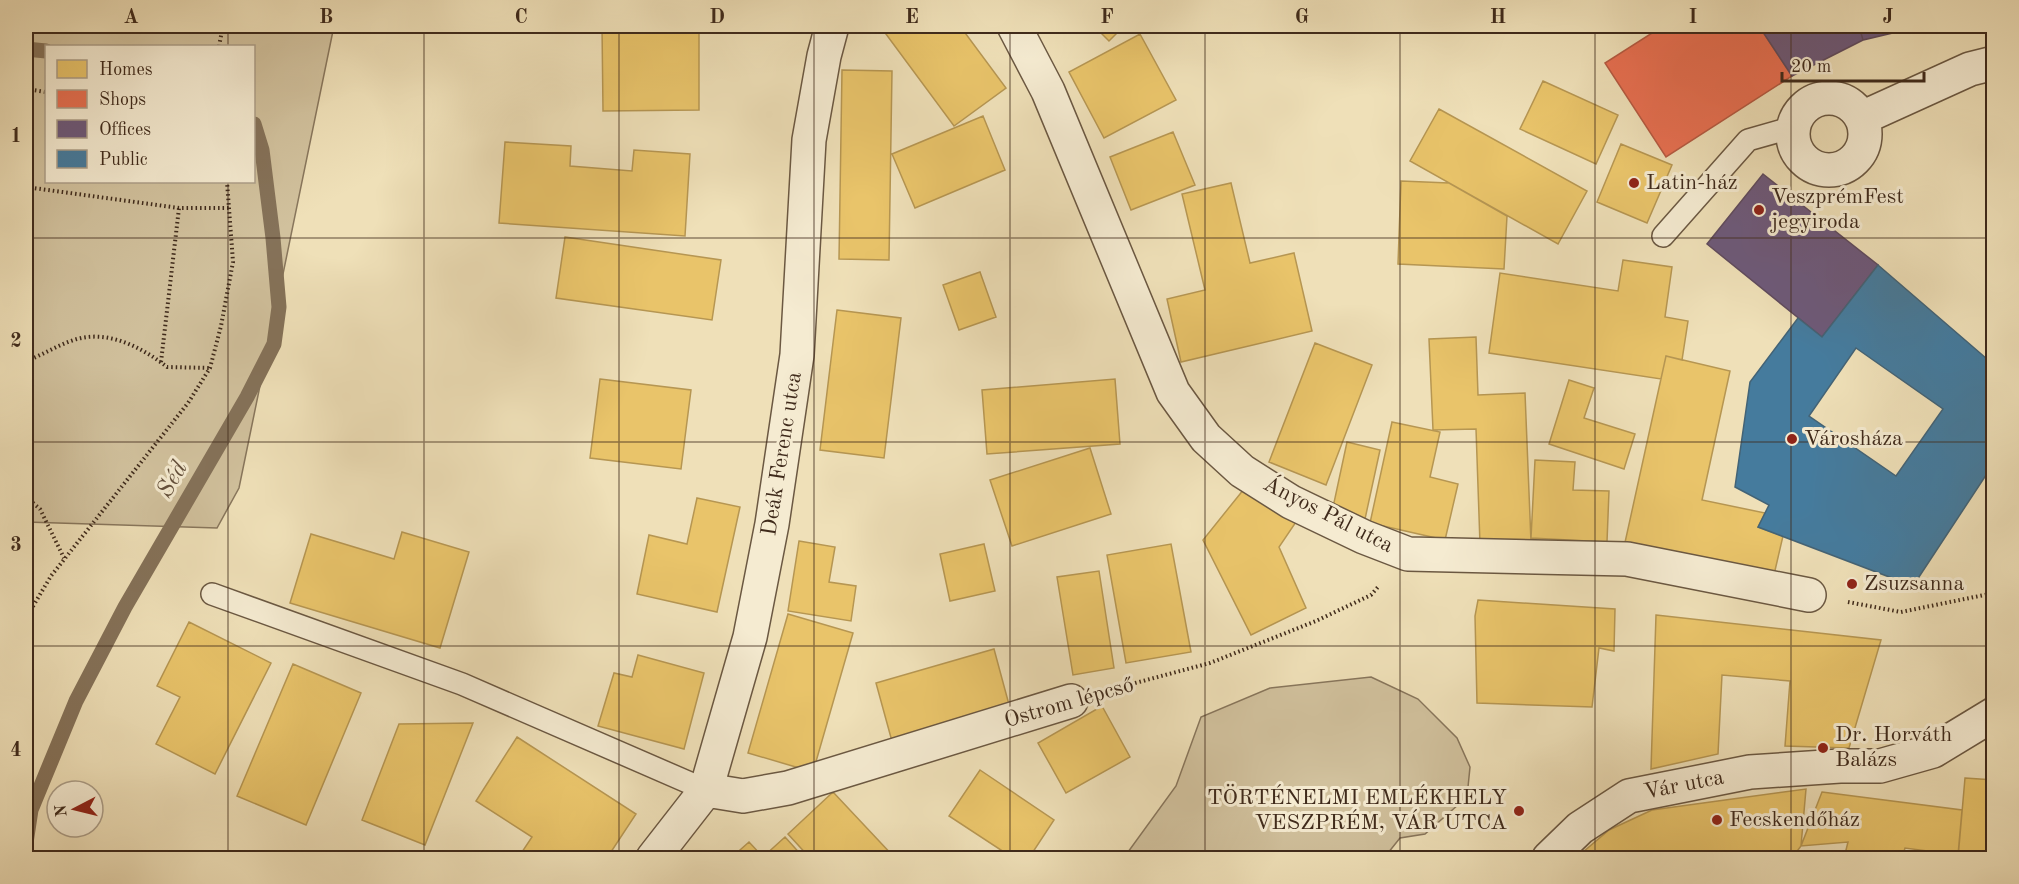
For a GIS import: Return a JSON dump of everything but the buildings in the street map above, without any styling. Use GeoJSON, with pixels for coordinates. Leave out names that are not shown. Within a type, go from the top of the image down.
{"type":"FeatureCollection","features":[{"type":"Feature","properties":{"kind":"street","name":"Deák Ferenc utca"},"geometry":{"type":"LineString","coordinates":[[653,858],[706,790],[750,637],[772,524],[797,355],[808,140],[832,26]]}},
{"type":"Feature","properties":{"kind":"street","name":"Ányos Pál utca"},"geometry":{"type":"LineString","coordinates":[[1014,26],[1053,101],[1173,392],[1206,438],[1242,471],[1291,502],[1364,537],[1408,554],[1627,559],[1809,595]]}},
{"type":"Feature","properties":{"kind":"street"},"geometry":{"type":"LineString","coordinates":[[1862,118],[1970,69],[1994,63]]}},
{"type":"Feature","properties":{"kind":"street"},"geometry":{"type":"LineString","coordinates":[[1835,99],[1846,102],[1862,118],[1864,142],[1860,154],[1851,162],[1840,168],[1828,170],[1805,161],[1798,152],[1794,139],[1794,127],[1797,117],[1814,101],[1835,99]]}},
{"type":"Feature","properties":{"kind":"street","name":"Ostrom lépcső"},"geometry":{"type":"LineString","coordinates":[[706,790],[743,796],[788,788],[1071,701]]}},
{"type":"Feature","properties":{"kind":"street","name":"Vár utca"},"geometry":{"type":"LineString","coordinates":[[1549,858],[1580,828],[1629,796],[1750,772],[1840,766],[1880,766],[1933,751],[1994,714]]}},
{"type":"Feature","properties":{"kind":"lane"},"geometry":{"type":"LineString","coordinates":[[1663,236],[1748,140],[1794,127]]}},
{"type":"Feature","properties":{"kind":"lane"},"geometry":{"type":"LineString","coordinates":[[212,594],[462,684],[706,790]]}},
{"type":"Feature","properties":{"kind":"path"},"geometry":{"type":"LineString","coordinates":[[219,45],[223,28]]}},
{"type":"Feature","properties":{"kind":"path"},"geometry":{"type":"LineString","coordinates":[[26,89],[45,92]]}},
{"type":"Feature","properties":{"kind":"path"},"geometry":{"type":"LineString","coordinates":[[26,618],[64,558],[188,403],[210,368],[221,326],[233,262],[226,183]]}},
{"type":"Feature","properties":{"kind":"path"},"geometry":{"type":"LineString","coordinates":[[26,187],[180,208],[229,208]]}},
{"type":"Feature","properties":{"kind":"path"},"geometry":{"type":"LineString","coordinates":[[161,362],[180,208]]}},
{"type":"Feature","properties":{"kind":"path"},"geometry":{"type":"LineString","coordinates":[[26,361],[43,356],[78,339],[112,337],[139,348],[167,368],[210,368]]}},
{"type":"Feature","properties":{"kind":"path"},"geometry":{"type":"LineString","coordinates":[[26,497],[40,509],[64,558]]}},
{"type":"Feature","properties":{"kind":"path","name":"Ostrom lépcső"},"geometry":{"type":"LineString","coordinates":[[1071,701],[1210,663],[1316,621],[1371,595],[1408,554]]}},
{"type":"Feature","properties":{"kind":"path"},"geometry":{"type":"LineString","coordinates":[[1809,595],[1901,612],[1994,593]]}},
{"type":"Feature","properties":{"kind":"shaded area"},"geometry":{"type":"Polygon","coordinates":[[[26,26],[334,26],[239,488],[217,528],[26,522],[26,26]]]}},
{"type":"Feature","properties":{"kind":"shaded area"},"geometry":{"type":"Polygon","coordinates":[[[1371,677],[1418,699],[1457,738],[1470,767],[1467,797],[1425,834],[1400,838],[1384,858],[1128,858],[1128,852],[1176,786],[1201,717],[1270,688],[1371,677]]]}},
{"type":"Feature","properties":{"kind":"waterway","name":"Séd"},"geometry":{"type":"LineString","coordinates":[[26,49],[45,51]]}},
{"type":"Feature","properties":{"kind":"waterway","name":"Séd"},"geometry":{"type":"LineString","coordinates":[[26,843],[31,810],[76,701],[125,607],[247,397],[274,344],[279,307],[273,238],[262,150],[255,127]]}},
{"type":"Feature","properties":{"kind":"place","name":"Latin-ház"},"geometry":{"type":"Point","coordinates":[1634,183]}},
{"type":"Feature","properties":{"kind":"place","name":"VeszprémFest jegyiroda"},"geometry":{"type":"Point","coordinates":[1759,210]}},
{"type":"Feature","properties":{"kind":"place","name":"Városháza"},"geometry":{"type":"Point","coordinates":[1792,439]}},
{"type":"Feature","properties":{"kind":"place","name":"Zsuzsanna"},"geometry":{"type":"Point","coordinates":[1852,584]}},
{"type":"Feature","properties":{"kind":"place","name":"Dr. Horváth Balázs"},"geometry":{"type":"Point","coordinates":[1823,748]}},
{"type":"Feature","properties":{"kind":"place","name":"TÖRTÉNELMI EMLÉKHELY VESZPRÉM, VÁR UTCA"},"geometry":{"type":"Point","coordinates":[1519,811]}},
{"type":"Feature","properties":{"kind":"place","name":"Fecskendőház"},"geometry":{"type":"Point","coordinates":[1717,820]}}]}
